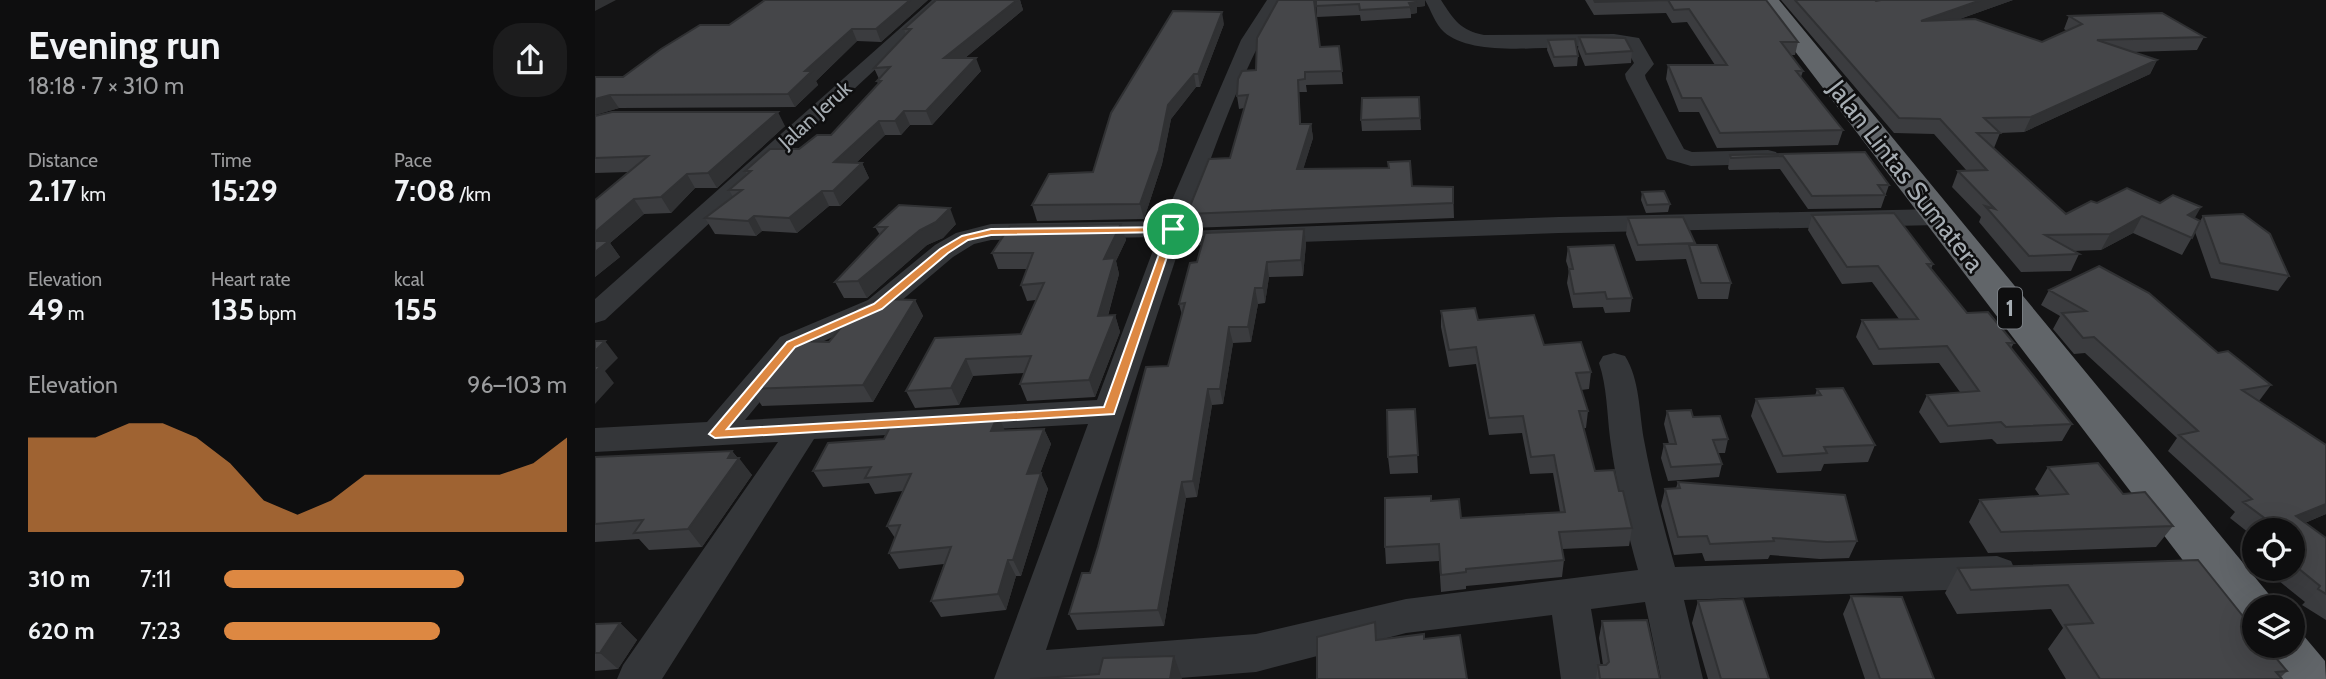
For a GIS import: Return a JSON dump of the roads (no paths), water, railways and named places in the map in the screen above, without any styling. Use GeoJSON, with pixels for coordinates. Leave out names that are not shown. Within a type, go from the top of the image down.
{"type":"FeatureCollection","features":[{"type":"Feature","properties":{"kind":"highway","name":"Jalan Lintas Sumatera"},"geometry":{"type":"LineString","coordinates":[[1767,0],[1875,154],[1938,217],[2242,599]]}},
{"type":"Feature","properties":{"kind":"highway"},"geometry":{"type":"LineString","coordinates":[[2289,658],[2306,679]]}},
{"type":"Feature","properties":{"kind":"street","name":"Jalan Jeruk"},"geometry":{"type":"LineString","coordinates":[[595,314],[942,0]]}},
{"type":"Feature","properties":{"kind":"street"},"geometry":{"type":"LineString","coordinates":[[1275,0],[1250,40],[1190,182],[1016,676],[1256,653],[1406,616],[1661,584],[2034,570]]}},
{"type":"Feature","properties":{"kind":"street"},"geometry":{"type":"LineString","coordinates":[[1433,0],[1451,29],[1469,38],[1509,42],[1632,42],[1644,64],[1635,74],[1636,79],[1675,154],[1691,159],[1795,156]]}},
{"type":"Feature","properties":{"kind":"street"},"geometry":{"type":"LineString","coordinates":[[786,116],[814,116]]}},
{"type":"Feature","properties":{"kind":"street"},"geometry":{"type":"LineString","coordinates":[[715,434],[791,344],[878,306],[944,251],[965,238],[991,232],[1172,234],[1938,217]]}},
{"type":"Feature","properties":{"kind":"street"},"geometry":{"type":"LineString","coordinates":[[1614,363],[1619,377],[1627,439],[1642,517],[1661,584],[1682,679]]}},
{"type":"Feature","properties":{"kind":"street"},"geometry":{"type":"LineString","coordinates":[[595,439],[1109,411]]}},
{"type":"Feature","properties":{"kind":"street"},"geometry":{"type":"LineString","coordinates":[[638,679],[804,429]]}},
{"type":"Feature","properties":{"kind":"street"},"geometry":{"type":"LineString","coordinates":[[2172,565],[2214,564]]}},
{"type":"Feature","properties":{"kind":"street"},"geometry":{"type":"LineString","coordinates":[[1569,595],[1582,679]]}}]}
